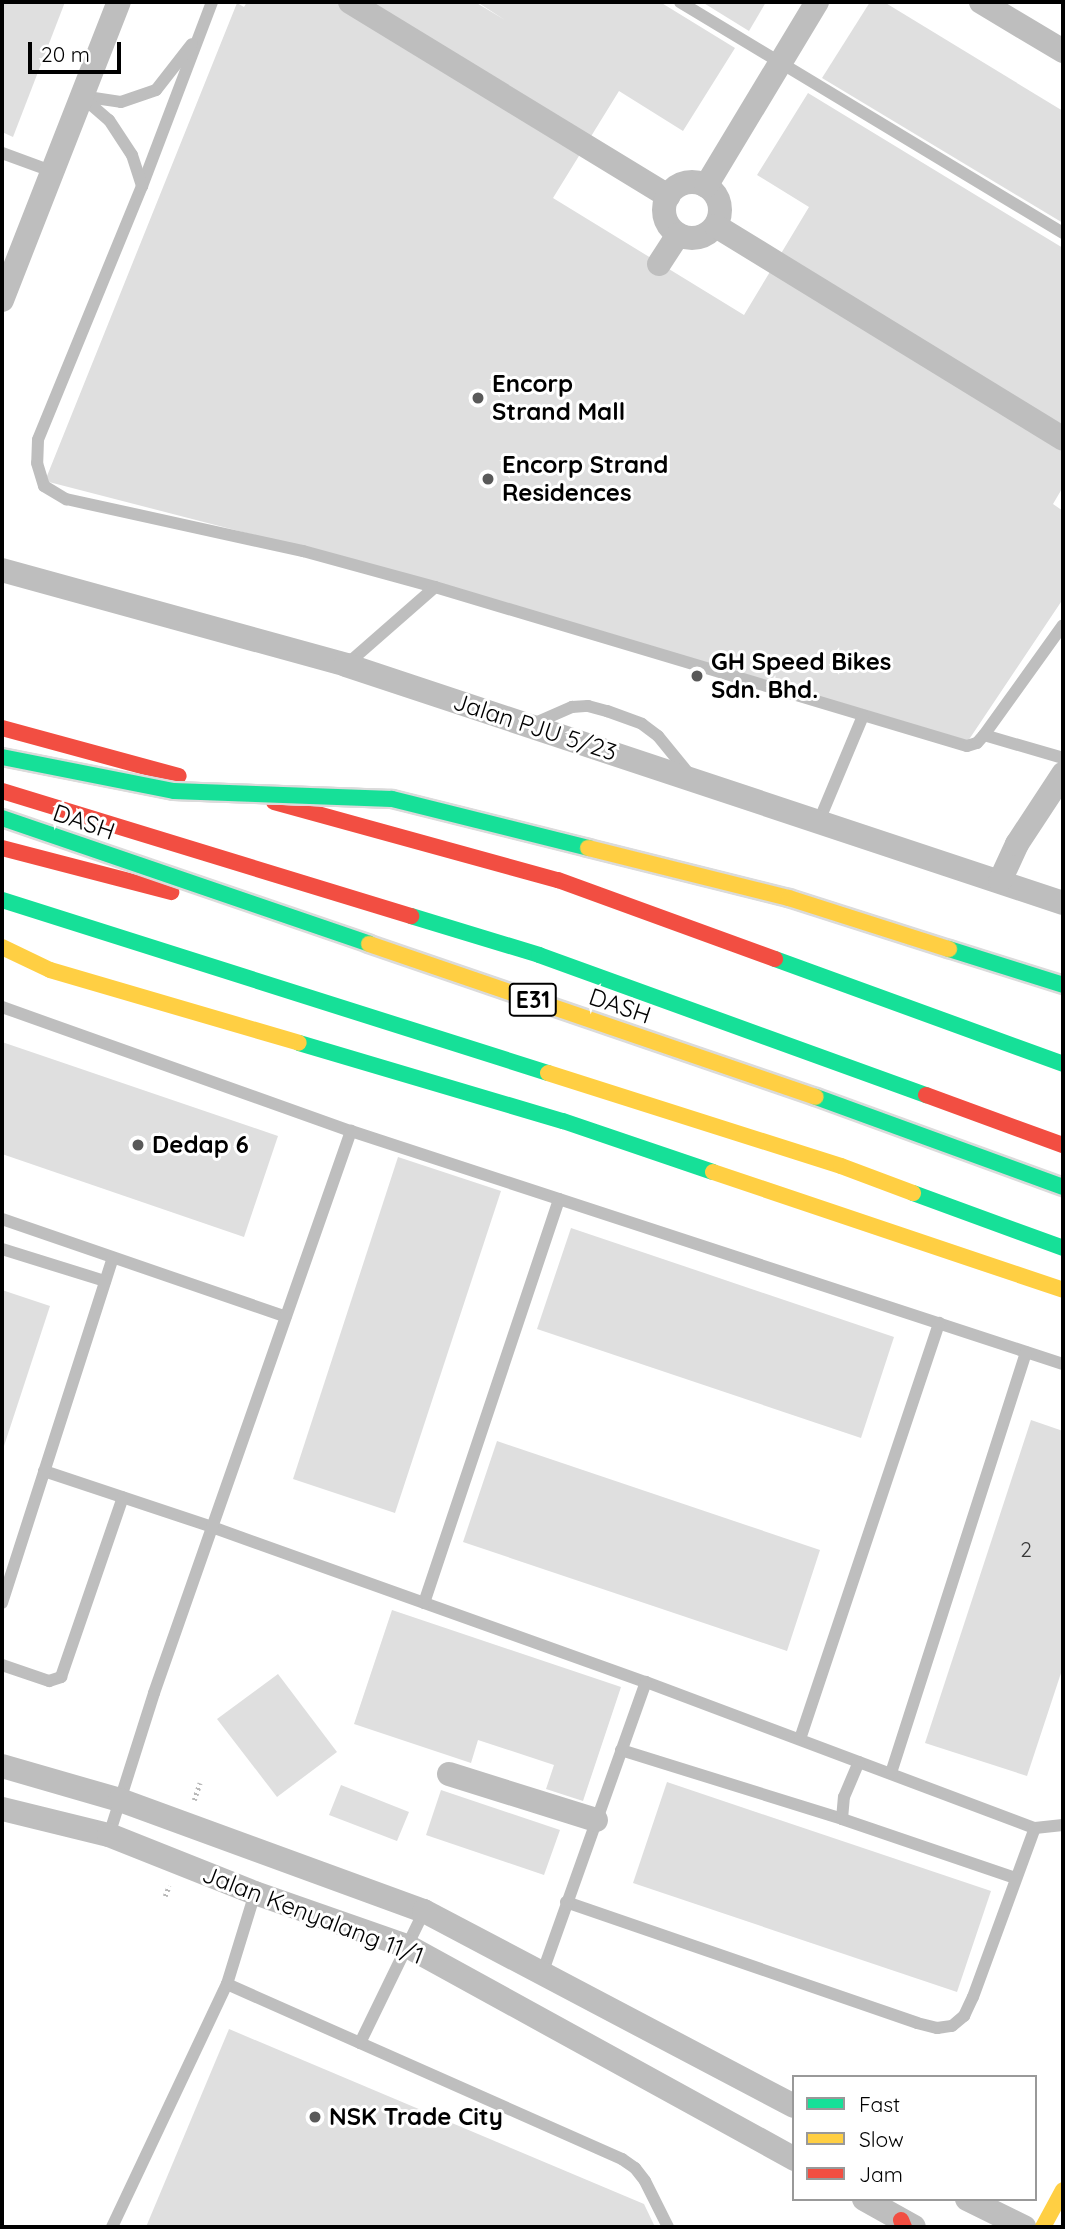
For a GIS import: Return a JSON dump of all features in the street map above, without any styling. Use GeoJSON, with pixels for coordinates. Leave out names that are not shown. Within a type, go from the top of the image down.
{"type":"FeatureCollection","features":[{"type":"Feature","properties":{"kind":"main road"},"geometry":{"type":"LineString","coordinates":[[2,728],[558,880],[1063,1064]]}},
{"type":"Feature","properties":{"kind":"main road"},"geometry":{"type":"LineString","coordinates":[[2,757],[174,791],[392,799],[789,898],[1063,985]]}},
{"type":"Feature","properties":{"kind":"main road"},"geometry":{"type":"LineString","coordinates":[[2,791],[539,955],[1063,1145]]}},
{"type":"Feature","properties":{"kind":"main road","name":"DASH"},"geometry":{"type":"LineString","coordinates":[[2,818],[858,1112],[1063,1187]]}},
{"type":"Feature","properties":{"kind":"main road"},"geometry":{"type":"LineString","coordinates":[[2,848],[398,952],[472,962]]}},
{"type":"Feature","properties":{"kind":"main road"},"geometry":{"type":"LineString","coordinates":[[2,900],[841,1167],[1063,1248]]}},
{"type":"Feature","properties":{"kind":"main road"},"geometry":{"type":"LineString","coordinates":[[2,947],[50,970],[563,1121],[1063,1290]]}},
{"type":"Feature","properties":{"kind":"main road"},"geometry":{"type":"LineString","coordinates":[[499,959],[539,955]]}},
{"type":"Feature","properties":{"kind":"main road"},"geometry":{"type":"LineString","coordinates":[[1043,2227],[1063,2190]]}},
{"type":"Feature","properties":{"kind":"street"},"geometry":{"type":"LineString","coordinates":[[2,300],[119,2]]}},
{"type":"Feature","properties":{"kind":"street"},"geometry":{"type":"LineString","coordinates":[[350,2],[667,196]]}},
{"type":"Feature","properties":{"kind":"street"},"geometry":{"type":"LineString","coordinates":[[706,186],[817,2]]}},
{"type":"Feature","properties":{"kind":"street"},"geometry":{"type":"LineString","coordinates":[[981,2],[1063,51]]}},
{"type":"Feature","properties":{"kind":"street"},"geometry":{"type":"LineString","coordinates":[[689,183],[706,186],[718,200],[720,208],[716,226],[710,233],[694,239],[678,235],[666,221],[667,196],[673,190],[689,183]]}},
{"type":"Feature","properties":{"kind":"street"},"geometry":{"type":"LineString","coordinates":[[716,226],[1063,439]]}},
{"type":"Feature","properties":{"kind":"street"},"geometry":{"type":"LineString","coordinates":[[659,264],[678,235]]}},
{"type":"Feature","properties":{"kind":"street","name":"Jalan PJU 5/23"},"geometry":{"type":"LineString","coordinates":[[3,570],[346,665],[1063,903]]}},
{"type":"Feature","properties":{"kind":"street"},"geometry":{"type":"LineString","coordinates":[[1000,881],[1017,844],[1063,774]]}},
{"type":"Feature","properties":{"kind":"street","name":"Jalan Kenyalang 11/1"},"geometry":{"type":"LineString","coordinates":[[2,1766],[120,1800],[425,1911],[792,2105]]}},
{"type":"Feature","properties":{"kind":"street"},"geometry":{"type":"LineString","coordinates":[[449,1774],[596,1821]]}},
{"type":"Feature","properties":{"kind":"street","name":"Jalan Kenyalang 11/1"},"geometry":{"type":"LineString","coordinates":[[2,1809],[109,1835],[255,1893],[409,1947],[792,2158]]}},
{"type":"Feature","properties":{"kind":"street"},"geometry":{"type":"LineString","coordinates":[[867,2201],[907,2225]]}},
{"type":"Feature","properties":{"kind":"street"},"geometry":{"type":"LineString","coordinates":[[971,2201],[1024,2227]]}},
{"type":"Feature","properties":{"kind":"lane"},"geometry":{"type":"LineString","coordinates":[[212,2],[142,186],[38,440],[37,463],[44,486],[66,499],[303,551],[435,587],[967,746],[977,743],[984,735],[1063,625]]}},
{"type":"Feature","properties":{"kind":"lane"},"geometry":{"type":"LineString","coordinates":[[680,2],[1063,233]]}},
{"type":"Feature","properties":{"kind":"lane"},"geometry":{"type":"LineString","coordinates":[[80,96],[121,102],[156,90],[199,34]]}},
{"type":"Feature","properties":{"kind":"lane"},"geometry":{"type":"LineString","coordinates":[[80,96],[108,120],[132,155],[142,186]]}},
{"type":"Feature","properties":{"kind":"lane"},"geometry":{"type":"LineString","coordinates":[[2,153],[51,172]]}},
{"type":"Feature","properties":{"kind":"lane"},"geometry":{"type":"LineString","coordinates":[[346,665],[435,587]]}},
{"type":"Feature","properties":{"kind":"lane"},"geometry":{"type":"LineString","coordinates":[[529,725],[572,707],[588,706],[607,711],[642,724],[658,736],[695,780]]}},
{"type":"Feature","properties":{"kind":"lane"},"geometry":{"type":"LineString","coordinates":[[819,821],[863,716]]}},
{"type":"Feature","properties":{"kind":"lane"},"geometry":{"type":"LineString","coordinates":[[984,735],[1063,758]]}},
{"type":"Feature","properties":{"kind":"lane"},"geometry":{"type":"LineString","coordinates":[[2,1007],[351,1131],[1063,1364]]}},
{"type":"Feature","properties":{"kind":"lane"},"geometry":{"type":"LineString","coordinates":[[109,1835],[212,1527],[351,1131]]}},
{"type":"Feature","properties":{"kind":"lane"},"geometry":{"type":"LineString","coordinates":[[424,1602],[559,1199]]}},
{"type":"Feature","properties":{"kind":"lane"},"geometry":{"type":"LineString","coordinates":[[2,1219],[286,1317]]}},
{"type":"Feature","properties":{"kind":"lane"},"geometry":{"type":"LineString","coordinates":[[2,1249],[105,1281]]}},
{"type":"Feature","properties":{"kind":"lane"},"geometry":{"type":"LineString","coordinates":[[2,1603],[113,1258]]}},
{"type":"Feature","properties":{"kind":"lane"},"geometry":{"type":"LineString","coordinates":[[800,1739],[939,1323]]}},
{"type":"Feature","properties":{"kind":"lane"},"geometry":{"type":"LineString","coordinates":[[891,1773],[1026,1352]]}},
{"type":"Feature","properties":{"kind":"lane"},"geometry":{"type":"LineString","coordinates":[[44,1471],[424,1602],[1035,1828],[1063,1825]]}},
{"type":"Feature","properties":{"kind":"lane"},"geometry":{"type":"LineString","coordinates":[[2,1665],[49,1681],[61,1677],[123,1497]]}},
{"type":"Feature","properties":{"kind":"lane"},"geometry":{"type":"LineString","coordinates":[[543,1971],[646,1682]]}},
{"type":"Feature","properties":{"kind":"lane"},"geometry":{"type":"LineString","coordinates":[[621,1750],[842,1819],[1015,1878]]}},
{"type":"Feature","properties":{"kind":"lane"},"geometry":{"type":"LineString","coordinates":[[842,1819],[844,1797],[859,1762]]}},
{"type":"Feature","properties":{"kind":"lane"},"geometry":{"type":"LineString","coordinates":[[566,1902],[937,2028],[952,2026],[964,2016],[1035,1828]]}},
{"type":"Feature","properties":{"kind":"lane"},"geometry":{"type":"LineString","coordinates":[[112,2227],[227,1984],[255,1893]]}},
{"type":"Feature","properties":{"kind":"lane"},"geometry":{"type":"LineString","coordinates":[[360,2043],[425,1911]]}},
{"type":"Feature","properties":{"kind":"lane"},"geometry":{"type":"LineString","coordinates":[[227,1984],[622,2158],[645,2180],[668,2227]]}},
{"type":"Feature","properties":{"kind":"building"},"geometry":{"type":"Polygon","coordinates":[[[2,2],[65,2],[13,137],[2,132],[2,2]]]}},
{"type":"Feature","properties":{"kind":"building","name":"Encorp Strand Mall"},"geometry":{"type":"Polygon","coordinates":[[[247,2],[475,2],[505,20],[477,2],[660,2],[735,48],[683,131],[619,91],[553,198],[744,315],[809,207],[757,175],[808,93],[1063,248],[1063,487],[1053,504],[1063,511],[1063,599],[966,744],[355,561],[45,481],[237,3],[244,7],[247,2]]]}},
{"type":"Feature","properties":{"kind":"building"},"geometry":{"type":"Polygon","coordinates":[[[702,2],[766,2],[749,31],[702,2]]]}},
{"type":"Feature","properties":{"kind":"building"},"geometry":{"type":"Polygon","coordinates":[[[870,2],[884,2],[1063,111],[1063,223],[822,78],[870,2]]]}},
{"type":"Feature","properties":{"kind":"building","name":"Dedap 6"},"geometry":{"type":"Polygon","coordinates":[[[2,1042],[278,1136],[244,1237],[2,1154],[2,1042]]]}},
{"type":"Feature","properties":{"kind":"building"},"geometry":{"type":"Polygon","coordinates":[[[398,1157],[501,1191],[395,1513],[293,1479],[398,1157]]]}},
{"type":"Feature","properties":{"kind":"building"},"geometry":{"type":"Polygon","coordinates":[[[571,1228],[894,1337],[861,1438],[537,1329],[571,1228]]]}},
{"type":"Feature","properties":{"kind":"building"},"geometry":{"type":"Polygon","coordinates":[[[2,1290],[50,1306],[2,1452],[2,1290]]]}},
{"type":"Feature","properties":{"kind":"building"},"geometry":{"type":"Polygon","coordinates":[[[1031,1420],[1063,1431],[1063,1667],[1027,1776],[925,1743],[1031,1420]]]}},
{"type":"Feature","properties":{"kind":"building"},"geometry":{"type":"Polygon","coordinates":[[[497,1441],[820,1550],[787,1651],[463,1542],[497,1441]]]}},
{"type":"Feature","properties":{"kind":"building"},"geometry":{"type":"Polygon","coordinates":[[[392,1610],[621,1687],[583,1801],[546,1789],[554,1765],[478,1740],[471,1763],[354,1724],[392,1610]]]}},
{"type":"Feature","properties":{"kind":"building"},"geometry":{"type":"Polygon","coordinates":[[[278,1674],[337,1752],[277,1797],[217,1719],[278,1674]]]}},
{"type":"Feature","properties":{"kind":"building"},"geometry":{"type":"Polygon","coordinates":[[[667,1782],[991,1891],[957,1992],[633,1883],[667,1782]]]}},
{"type":"Feature","properties":{"kind":"building"},"geometry":{"type":"Polygon","coordinates":[[[341,1785],[409,1812],[397,1841],[329,1815],[341,1785]]]}},
{"type":"Feature","properties":{"kind":"building"},"geometry":{"type":"Polygon","coordinates":[[[441,1790],[560,1830],[544,1875],[426,1835],[441,1790]]]}},
{"type":"Feature","properties":{"kind":"building","name":"NSK Trade City"},"geometry":{"type":"Polygon","coordinates":[[[229,2029],[644,2204],[655,2227],[146,2227],[229,2029]]]}},
{"type":"Feature","properties":{"kind":"traffic: fast"},"geometry":{"type":"LineString","coordinates":[[2,757],[174,791],[392,799],[588,848]]}},
{"type":"Feature","properties":{"kind":"traffic: fast"},"geometry":{"type":"LineString","coordinates":[[2,818],[369,944]]}},
{"type":"Feature","properties":{"kind":"traffic: fast"},"geometry":{"type":"LineString","coordinates":[[2,900],[548,1073]]}},
{"type":"Feature","properties":{"kind":"traffic: fast"},"geometry":{"type":"LineString","coordinates":[[411,916],[539,955],[926,1095]]}},
{"type":"Feature","properties":{"kind":"traffic: fast"},"geometry":{"type":"LineString","coordinates":[[949,949],[1063,985]]}},
{"type":"Feature","properties":{"kind":"traffic: fast"},"geometry":{"type":"LineString","coordinates":[[775,959],[1063,1064]]}},
{"type":"Feature","properties":{"kind":"traffic: fast"},"geometry":{"type":"LineString","coordinates":[[299,1043],[563,1121],[713,1172]]}},
{"type":"Feature","properties":{"kind":"traffic: fast"},"geometry":{"type":"LineString","coordinates":[[816,1097],[1063,1187]]}},
{"type":"Feature","properties":{"kind":"traffic: fast"},"geometry":{"type":"LineString","coordinates":[[913,1193],[1063,1248]]}},
{"type":"Feature","properties":{"kind":"traffic: slow"},"geometry":{"type":"LineString","coordinates":[[588,848],[789,898],[949,949]]}},
{"type":"Feature","properties":{"kind":"traffic: slow"},"geometry":{"type":"LineString","coordinates":[[369,944],[816,1097]]}},
{"type":"Feature","properties":{"kind":"traffic: slow"},"geometry":{"type":"LineString","coordinates":[[2,947],[50,970],[299,1043]]}},
{"type":"Feature","properties":{"kind":"traffic: slow"},"geometry":{"type":"LineString","coordinates":[[548,1073],[841,1166],[913,1193]]}},
{"type":"Feature","properties":{"kind":"traffic: slow"},"geometry":{"type":"LineString","coordinates":[[713,1172],[1063,1290]]}},
{"type":"Feature","properties":{"kind":"traffic: slow"},"geometry":{"type":"LineString","coordinates":[[1043,2227],[1063,2190]]}},
{"type":"Feature","properties":{"kind":"traffic: jam"},"geometry":{"type":"LineString","coordinates":[[2,728],[179,776]]}},
{"type":"Feature","properties":{"kind":"traffic: jam"},"geometry":{"type":"LineString","coordinates":[[2,791],[411,916]]}},
{"type":"Feature","properties":{"kind":"traffic: jam"},"geometry":{"type":"LineString","coordinates":[[274,802],[558,880],[775,959]]}},
{"type":"Feature","properties":{"kind":"traffic: jam"},"geometry":{"type":"LineString","coordinates":[[2,848],[171,892]]}},
{"type":"Feature","properties":{"kind":"traffic: jam"},"geometry":{"type":"LineString","coordinates":[[926,1095],[1063,1145]]}},
{"type":"Feature","properties":{"kind":"traffic: jam"},"geometry":{"type":"LineString","coordinates":[[901,2220],[904,2227]]}},
{"type":"Feature","properties":{"kind":"place","name":"Encorp Strand Mall"},"geometry":{"type":"Point","coordinates":[478,398]}},
{"type":"Feature","properties":{"kind":"place","name":"Encorp Strand Residences"},"geometry":{"type":"Point","coordinates":[488,479]}},
{"type":"Feature","properties":{"kind":"place","name":"GH Speed Bikes Sdn. Bhd."},"geometry":{"type":"Point","coordinates":[697,676]}},
{"type":"Feature","properties":{"kind":"place","name":"Dedap 6"},"geometry":{"type":"Point","coordinates":[138,1145]}},
{"type":"Feature","properties":{"kind":"place","name":"NSK Trade City"},"geometry":{"type":"Point","coordinates":[315,2117]}}]}
